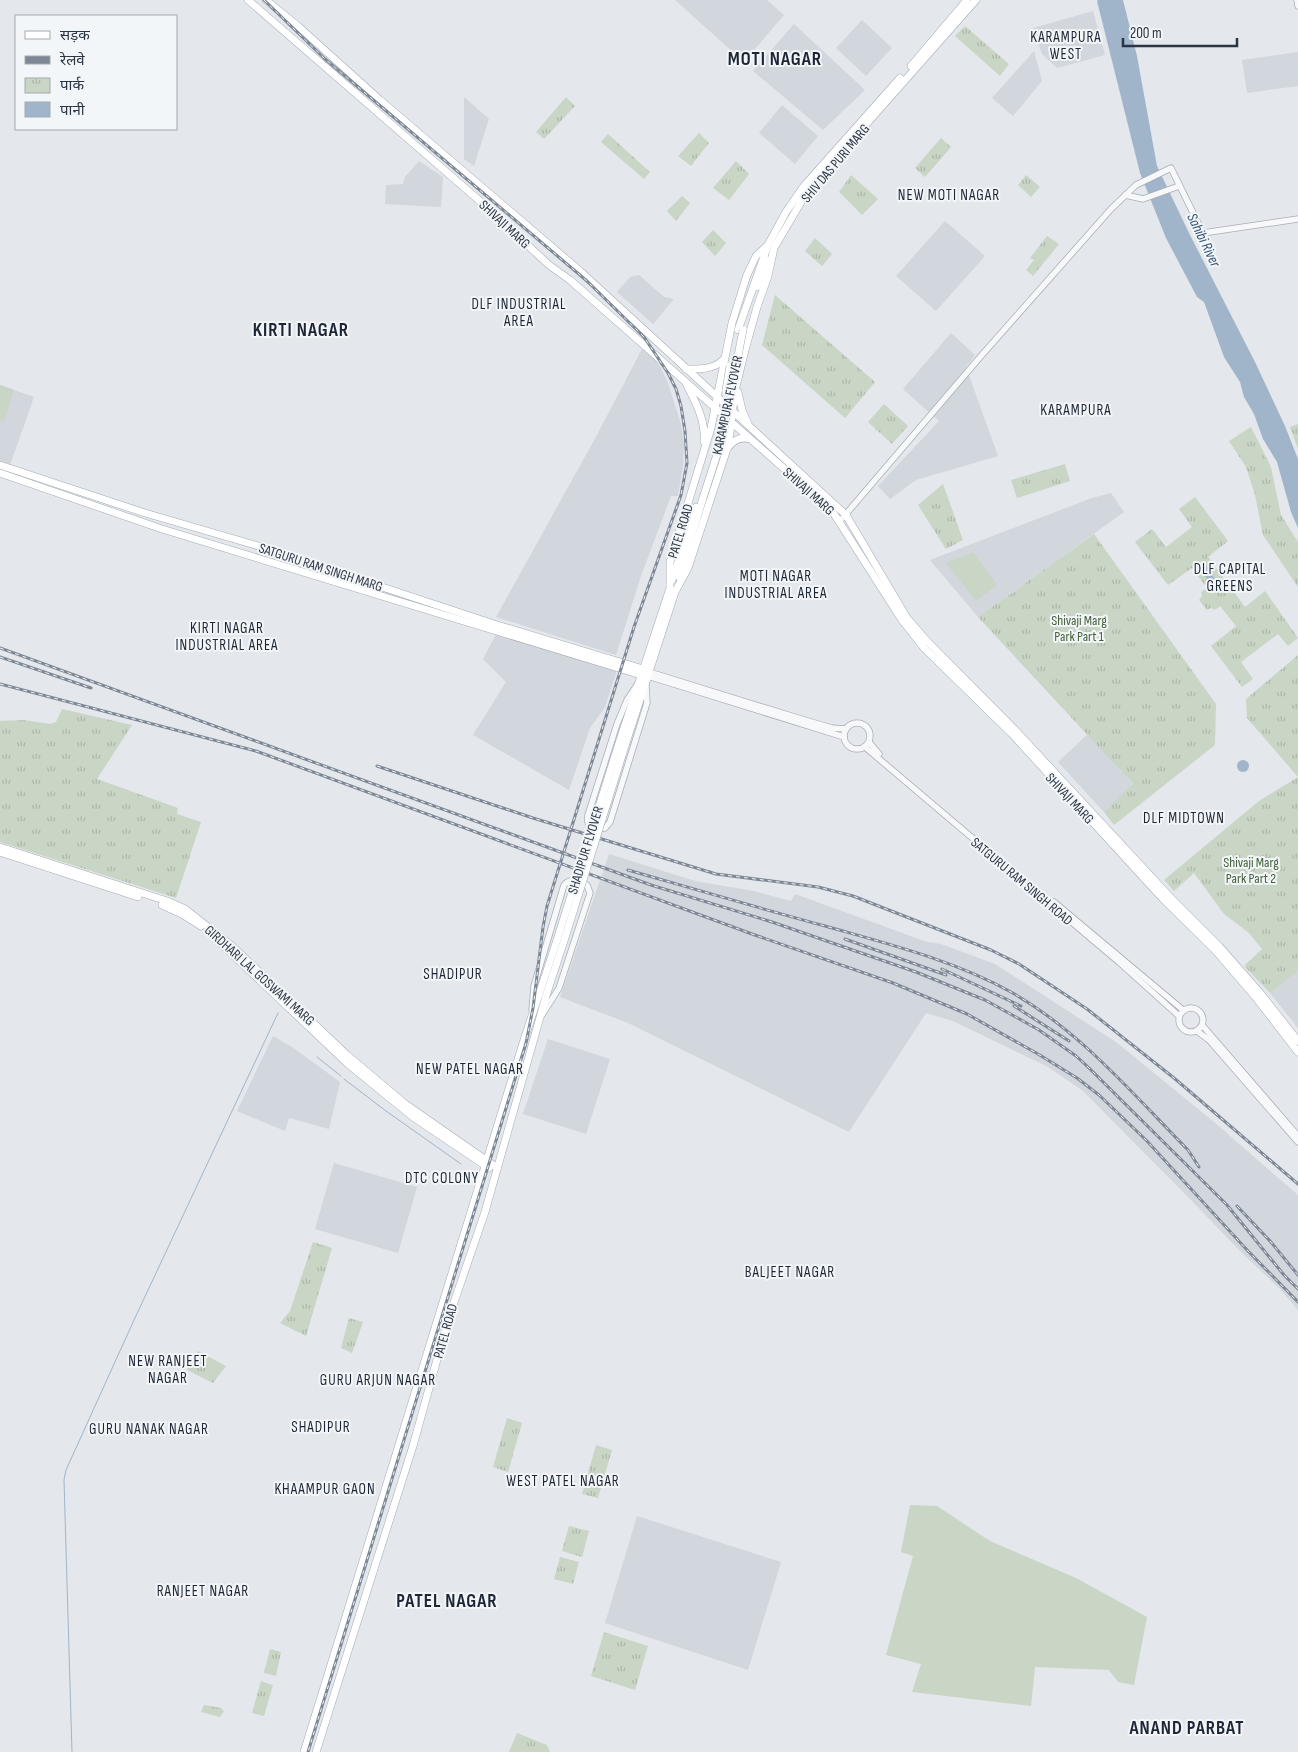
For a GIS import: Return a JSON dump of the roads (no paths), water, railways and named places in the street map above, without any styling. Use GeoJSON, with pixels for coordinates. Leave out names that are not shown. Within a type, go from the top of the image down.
{"type":"FeatureCollection","features":[{"type":"Feature","properties":{"kind":"main road","name":"SHIVAJI MARG"},"geometry":{"type":"LineString","coordinates":[[248,0],[481,202],[549,265],[570,280],[805,487],[843,518],[902,620],[924,648],[1012,734],[1163,899],[1215,950],[1257,999],[1298,1052]]}},
{"type":"Feature","properties":{"kind":"main road","name":"SHIVAJI MARG"},"geometry":{"type":"LineString","coordinates":[[266,0],[299,26],[380,100],[580,271],[749,427],[843,518],[907,618],[926,641],[1017,732],[1169,896],[1219,946],[1261,994],[1298,1041]]}},
{"type":"Feature","properties":{"kind":"main road","name":"SHIV DAS PURI MARG"},"geometry":{"type":"LineString","coordinates":[[732,422],[736,387],[757,307],[768,276],[771,247],[786,212],[804,186],[967,0]]}},
{"type":"Feature","properties":{"kind":"main road","name":"SHIV DAS PURI MARG"},"geometry":{"type":"LineString","coordinates":[[715,407],[732,322],[747,275],[756,256],[771,247],[808,190],[976,0]]}},
{"type":"Feature","properties":{"kind":"main road","name":"KARAMPURA FLYOVER"},"geometry":{"type":"LineString","coordinates":[[672,590],[701,497],[722,439],[741,330],[771,247]]}},
{"type":"Feature","properties":{"kind":"main road"},"geometry":{"type":"LineString","coordinates":[[728,344],[745,350]]}},
{"type":"Feature","properties":{"kind":"main road"},"geometry":{"type":"LineString","coordinates":[[686,369],[712,367],[724,360]]}},
{"type":"Feature","properties":{"kind":"main road"},"geometry":{"type":"LineString","coordinates":[[685,381],[705,432],[702,458]]}},
{"type":"Feature","properties":{"kind":"main road"},"geometry":{"type":"LineString","coordinates":[[736,387],[749,427]]}},
{"type":"Feature","properties":{"kind":"main road","name":"PATEL ROAD"},"geometry":{"type":"LineString","coordinates":[[672,590],[670,562],[711,428],[715,407]]}},
{"type":"Feature","properties":{"kind":"main road","name":"PATEL ROAD"},"geometry":{"type":"LineString","coordinates":[[644,677],[672,590],[688,566],[726,452],[732,422]]}},
{"type":"Feature","properties":{"kind":"main road"},"geometry":{"type":"LineString","coordinates":[[726,452],[730,444],[736,440],[742,438],[752,440]]}},
{"type":"Feature","properties":{"kind":"main road"},"geometry":{"type":"LineString","coordinates":[[702,458],[709,451],[716,451],[721,456],[721,463]]}},
{"type":"Feature","properties":{"kind":"main road","name":"SATGURU RAM SINGH MARG"},"geometry":{"type":"LineString","coordinates":[[0,465],[494,624],[644,677]]}},
{"type":"Feature","properties":{"kind":"main road","name":"SATGURU RAM SINGH MARG"},"geometry":{"type":"LineString","coordinates":[[0,473],[162,529],[644,677]]}},
{"type":"Feature","properties":{"kind":"main road","name":"SHADIPUR FLYOVER"},"geometry":{"type":"LineString","coordinates":[[546,996],[561,940],[644,677]]}},
{"type":"Feature","properties":{"kind":"main road","name":"GIRDHARI LAL GOSWAMI MARG"},"geometry":{"type":"LineString","coordinates":[[0,847],[167,901],[185,909],[232,946],[347,1055],[404,1102],[487,1164]]}},
{"type":"Feature","properties":{"kind":"main road","name":"GIRDHARI LAL GOSWAMI MARG"},"geometry":{"type":"LineString","coordinates":[[0,852],[166,906],[182,914],[199,925],[228,949],[348,1064],[413,1116],[487,1164]]}},
{"type":"Feature","properties":{"kind":"main road","name":"SHADIPUR FLYOVER"},"geometry":{"type":"LineString","coordinates":[[532,1017],[561,940]]}},
{"type":"Feature","properties":{"kind":"main road","name":"PATEL ROAD"},"geometry":{"type":"LineString","coordinates":[[316,1752],[413,1446],[448,1320],[484,1212],[546,996]]}},
{"type":"Feature","properties":{"kind":"main road","name":"PATEL ROAD"},"geometry":{"type":"LineString","coordinates":[[304,1752],[532,1017]]}},
{"type":"Feature","properties":{"kind":"main road"},"geometry":{"type":"LineString","coordinates":[[487,1164],[496,1169]]}},
{"type":"Feature","properties":{"kind":"street"},"geometry":{"type":"LineString","coordinates":[[1297,0],[1298,6]]}},
{"type":"Feature","properties":{"kind":"street"},"geometry":{"type":"LineString","coordinates":[[843,518],[981,356],[1110,209],[1136,184],[1169,168],[1203,233],[1298,219]]}},
{"type":"Feature","properties":{"kind":"street"},"geometry":{"type":"LineString","coordinates":[[1125,195],[1143,199],[1177,186]]}},
{"type":"Feature","properties":{"kind":"street"},"geometry":{"type":"LineString","coordinates":[[644,677],[646,703],[610,822],[605,828],[590,826],[588,816],[617,724],[627,700],[644,677]]}},
{"type":"Feature","properties":{"kind":"street"},"geometry":{"type":"LineString","coordinates":[[644,677],[832,728],[846,729]]}},
{"type":"Feature","properties":{"kind":"street"},"geometry":{"type":"LineString","coordinates":[[644,677],[844,737]]}},
{"type":"Feature","properties":{"kind":"street"},"geometry":{"type":"LineString","coordinates":[[855,722],[861,723],[869,729],[870,738],[867,745],[853,748],[848,746],[844,737],[846,729],[855,722]]}},
{"type":"Feature","properties":{"kind":"street","name":"SATGURU RAM SINGH ROAD"},"geometry":{"type":"LineString","coordinates":[[867,745],[1183,1010]]}},
{"type":"Feature","properties":{"kind":"street","name":"SATGURU RAM SINGH ROAD"},"geometry":{"type":"LineString","coordinates":[[867,745],[1179,1016]]}},
{"type":"Feature","properties":{"kind":"street"},"geometry":{"type":"LineString","coordinates":[[532,1017],[534,986],[560,892],[566,882],[573,880],[587,885],[590,893],[559,988],[540,1018]]}},
{"type":"Feature","properties":{"kind":"street"},"geometry":{"type":"LineString","coordinates":[[1194,1008],[1200,1011],[1202,1015],[1202,1025],[1197,1031],[1192,1033],[1186,1032],[1182,1029],[1178,1020],[1179,1016],[1183,1010],[1194,1008]]}},
{"type":"Feature","properties":{"kind":"street"},"geometry":{"type":"LineString","coordinates":[[1202,1025],[1298,1136]]}},
{"type":"Feature","properties":{"kind":"street"},"geometry":{"type":"LineString","coordinates":[[1197,1031],[1209,1040],[1298,1142]]}},
{"type":"Feature","properties":{"kind":"water"},"geometry":{"type":"Polygon","coordinates":[[[1098,0],[1123,0],[1137,56],[1157,166],[1255,362],[1298,459],[1298,528],[1291,512],[1277,462],[1263,439],[1254,414],[1244,397],[1240,382],[1224,357],[1204,302],[1197,297],[1166,238],[1140,173],[1098,0]]]}},
{"type":"Feature","properties":{"kind":"water"},"geometry":{"type":"Polygon","coordinates":[[[1206,565],[1207,571],[1217,580],[1211,584],[1199,568],[1206,565]]]}},
{"type":"Feature","properties":{"kind":"water"},"geometry":{"type":"Polygon","coordinates":[[[1241,760],[1245,760],[1249,766],[1245,772],[1241,772],[1237,768],[1237,764],[1241,760]]]}},
{"type":"Feature","properties":{"kind":"waterway"},"geometry":{"type":"LineString","coordinates":[[72,1752],[64,1480],[66,1470],[278,1013]]}},
{"type":"Feature","properties":{"kind":"waterway"},"geometry":{"type":"LineString","coordinates":[[317,1057],[341,1076]]}},
{"type":"Feature","properties":{"kind":"waterway"},"geometry":{"type":"LineString","coordinates":[[344,1079],[461,1164]]}},
{"type":"Feature","properties":{"kind":"railway"},"geometry":{"type":"LineString","coordinates":[[264,0],[325,59],[587,281],[644,337],[668,373],[676,389],[685,431],[687,463],[681,495],[634,627],[547,906],[533,1008],[526,1043],[308,1752]]}},
{"type":"Feature","properties":{"kind":"railway"},"geometry":{"type":"LineString","coordinates":[[0,648],[651,885],[772,922],[916,972],[985,1000],[1039,1030],[1076,1056],[1088,1067],[1227,1205],[1284,1275],[1298,1289]]}},
{"type":"Feature","properties":{"kind":"railway"},"geometry":{"type":"LineString","coordinates":[[0,657],[91,688]]}},
{"type":"Feature","properties":{"kind":"railway"},"geometry":{"type":"LineString","coordinates":[[0,684],[256,751],[752,934],[893,983],[967,1014],[1038,1054],[1077,1078],[1099,1095],[1146,1140],[1248,1251],[1298,1302]]}},
{"type":"Feature","properties":{"kind":"railway"},"geometry":{"type":"LineString","coordinates":[[377,766],[533,818],[716,874],[818,887],[853,896],[991,950],[1019,964],[1087,1009],[1174,1078],[1298,1184]]}},
{"type":"Feature","properties":{"kind":"railway"},"geometry":{"type":"LineString","coordinates":[[628,870],[920,954],[966,971],[1011,992],[1060,1025],[1083,1044],[1188,1150],[1199,1167]]}},
{"type":"Feature","properties":{"kind":"railway"},"geometry":{"type":"LineString","coordinates":[[845,939],[946,975]]}},
{"type":"Feature","properties":{"kind":"railway"},"geometry":{"type":"LineString","coordinates":[[942,969],[1021,1006]]}},
{"type":"Feature","properties":{"kind":"railway"},"geometry":{"type":"LineString","coordinates":[[1014,1006],[1069,1041]]}},
{"type":"Feature","properties":{"kind":"railway"},"geometry":{"type":"LineString","coordinates":[[1237,1206],[1270,1241],[1298,1275]]}},
{"type":"Feature","properties":{"kind":"district","name":"KARAMPURA WEST"},"geometry":{"type":"Point","coordinates":[1066,46]}},
{"type":"Feature","properties":{"kind":"district","name":"MOTI NAGAR"},"geometry":{"type":"Point","coordinates":[775,58]}},
{"type":"Feature","properties":{"kind":"district","name":"NEW MOTI NAGAR"},"geometry":{"type":"Point","coordinates":[949,195]}},
{"type":"Feature","properties":{"kind":"district","name":"DLF INDUSTRIAL AREA"},"geometry":{"type":"Point","coordinates":[519,312]}},
{"type":"Feature","properties":{"kind":"district","name":"KIRTI NAGAR"},"geometry":{"type":"Point","coordinates":[301,329]}},
{"type":"Feature","properties":{"kind":"district","name":"KARAMPURA"},"geometry":{"type":"Point","coordinates":[1076,410]}},
{"type":"Feature","properties":{"kind":"district","name":"DLF CAPITAL GREENS"},"geometry":{"type":"Point","coordinates":[1230,578]}},
{"type":"Feature","properties":{"kind":"district","name":"MOTI NAGAR INDUSTRIAL AREA"},"geometry":{"type":"Point","coordinates":[776,584]}},
{"type":"Feature","properties":{"kind":"district","name":"KIRTI NAGAR INDUSTRIAL AREA"},"geometry":{"type":"Point","coordinates":[227,636]}},
{"type":"Feature","properties":{"kind":"district","name":"DLF MIDTOWN"},"geometry":{"type":"Point","coordinates":[1184,818]}},
{"type":"Feature","properties":{"kind":"district","name":"SHADIPUR"},"geometry":{"type":"Point","coordinates":[453,974]}},
{"type":"Feature","properties":{"kind":"district","name":"NEW PATEL NAGAR"},"geometry":{"type":"Point","coordinates":[470,1069]}},
{"type":"Feature","properties":{"kind":"district","name":"DTC COLONY"},"geometry":{"type":"Point","coordinates":[442,1178]}},
{"type":"Feature","properties":{"kind":"district","name":"BALJEET NAGAR"},"geometry":{"type":"Point","coordinates":[790,1272]}},
{"type":"Feature","properties":{"kind":"district","name":"NEW RANJEET NAGAR"},"geometry":{"type":"Point","coordinates":[168,1370]}},
{"type":"Feature","properties":{"kind":"district","name":"GURU ARJUN NAGAR"},"geometry":{"type":"Point","coordinates":[378,1380]}},
{"type":"Feature","properties":{"kind":"district","name":"SHADIPUR"},"geometry":{"type":"Point","coordinates":[321,1427]}},
{"type":"Feature","properties":{"kind":"district","name":"GURU NANAK NAGAR"},"geometry":{"type":"Point","coordinates":[149,1429]}},
{"type":"Feature","properties":{"kind":"district","name":"WEST PATEL NAGAR"},"geometry":{"type":"Point","coordinates":[563,1481]}},
{"type":"Feature","properties":{"kind":"district","name":"KHAAMPUR GAON"},"geometry":{"type":"Point","coordinates":[325,1489]}},
{"type":"Feature","properties":{"kind":"district","name":"RANJEET NAGAR"},"geometry":{"type":"Point","coordinates":[203,1591]}},
{"type":"Feature","properties":{"kind":"district","name":"PATEL NAGAR"},"geometry":{"type":"Point","coordinates":[447,1600]}},
{"type":"Feature","properties":{"kind":"district","name":"ANAND PARBAT"},"geometry":{"type":"Point","coordinates":[1187,1727]}},
{"type":"Feature","properties":{"kind":"water label","name":"Sahibi River"},"geometry":{"type":"Point","coordinates":[1204,240]}},
{"type":"Feature","properties":{"kind":"park label","name":"Shivaji Marg Park Part 1"},"geometry":{"type":"Point","coordinates":[1079,628]}},
{"type":"Feature","properties":{"kind":"park label","name":"Shivaji Marg Park Part 2"},"geometry":{"type":"Point","coordinates":[1251,870]}}]}
